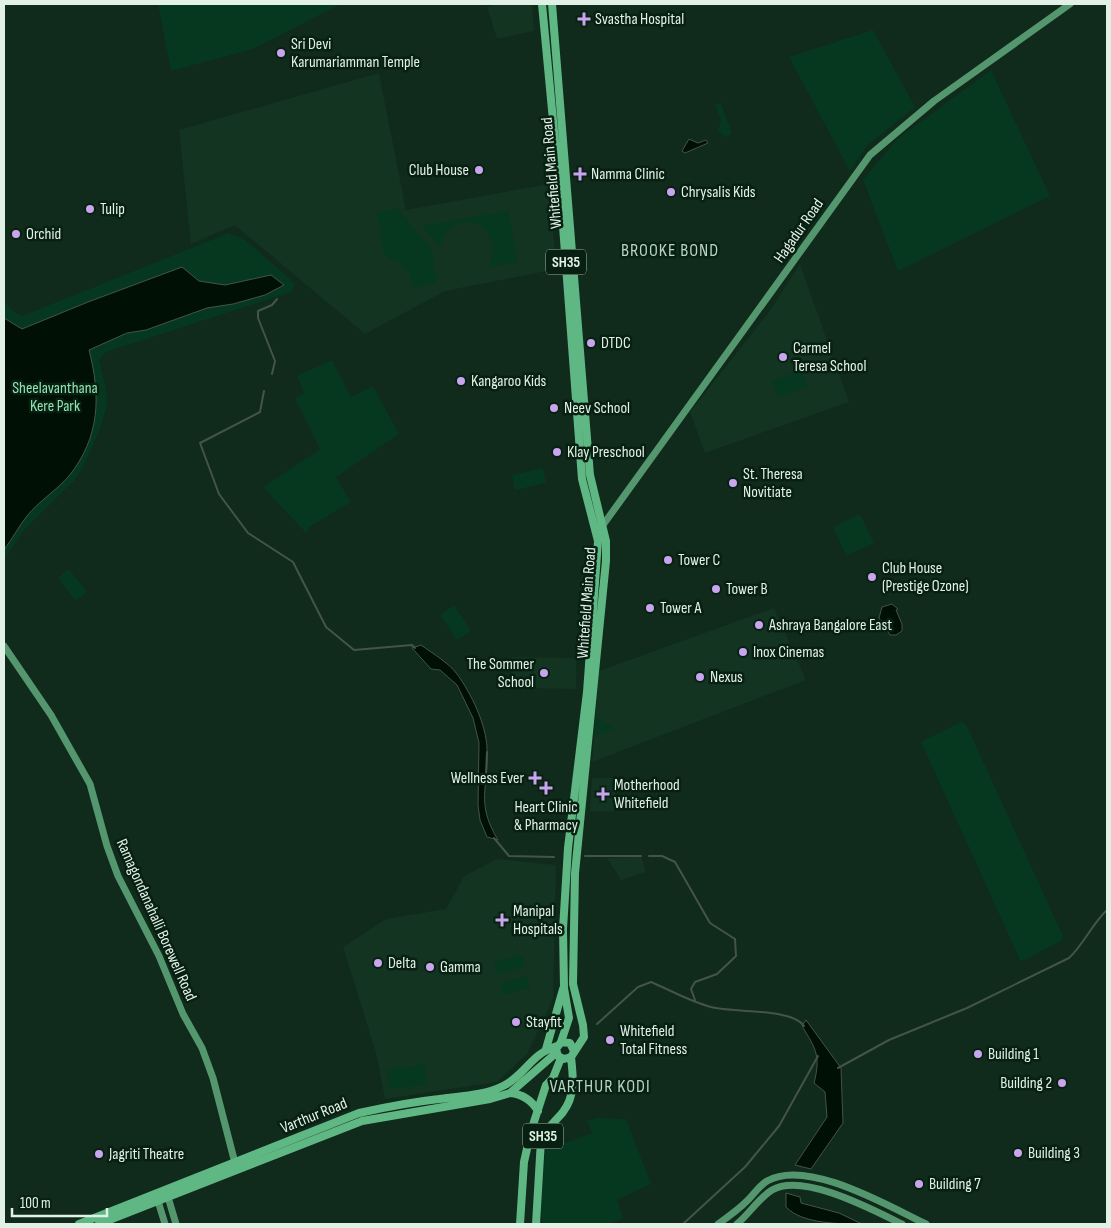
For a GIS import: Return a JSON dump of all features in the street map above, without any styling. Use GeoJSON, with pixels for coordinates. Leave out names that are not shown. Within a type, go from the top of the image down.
{"type":"FeatureCollection","features":[{"type":"Feature","properties":{"kind":"main road","name":"Whitefield Main Road"},"geometry":{"type":"LineString","coordinates":[[542,4],[563,226],[582,479],[606,541],[606,561],[580,807],[574,883],[573,984],[584,1037],[572,1054]]}},
{"type":"Feature","properties":{"kind":"main road","name":"Whitefield Main Road"},"geometry":{"type":"LineString","coordinates":[[552,4],[590,476],[600,527],[587,692],[568,848],[563,929],[564,988],[569,1018],[559,1050]]}},
{"type":"Feature","properties":{"kind":"main road"},"geometry":{"type":"LineString","coordinates":[[546,1049],[564,988]]}},
{"type":"Feature","properties":{"kind":"main road"},"geometry":{"type":"LineString","coordinates":[[570,1043],[572,1054],[559,1050],[570,1043]]}},
{"type":"Feature","properties":{"kind":"main road","name":"Varthur Road"},"geometry":{"type":"LineString","coordinates":[[79,1224],[360,1113],[389,1106],[486,1092],[504,1086],[517,1077],[546,1049],[559,1050]]}},
{"type":"Feature","properties":{"kind":"main road","name":"SH35"},"geometry":{"type":"LineString","coordinates":[[520,1224],[524,1162],[546,1085],[553,1078],[559,1050]]}},
{"type":"Feature","properties":{"kind":"main road","name":"Varthur Road"},"geometry":{"type":"LineString","coordinates":[[98,1224],[362,1121],[410,1111],[482,1101],[510,1093],[559,1050]]}},
{"type":"Feature","properties":{"kind":"main road","name":"SH35"},"geometry":{"type":"LineString","coordinates":[[536,1224],[541,1140],[546,1129],[564,1110],[570,1100],[573,1085],[572,1054]]}},
{"type":"Feature","properties":{"kind":"main road"},"geometry":{"type":"LineString","coordinates":[[510,1093],[519,1094],[534,1104],[538,1111]]}},
{"type":"Feature","properties":{"kind":"main road"},"geometry":{"type":"LineString","coordinates":[[530,1138],[541,1140]]}},
{"type":"Feature","properties":{"kind":"street","name":"Hagadur Road"},"geometry":{"type":"LineString","coordinates":[[600,527],[870,156],[934,101],[1070,4]]}},
{"type":"Feature","properties":{"kind":"street","name":"Ramagondanahalli Borewell Road"},"geometry":{"type":"LineString","coordinates":[[4,646],[51,715],[90,784],[107,846],[118,876],[159,956],[183,1014],[202,1048],[213,1078],[235,1162]]}},
{"type":"Feature","properties":{"kind":"street"},"geometry":{"type":"LineString","coordinates":[[718,1224],[766,1181],[789,1174],[815,1178],[840,1186],[870,1197],[926,1224]]}},
{"type":"Feature","properties":{"kind":"street"},"geometry":{"type":"LineString","coordinates":[[801,1186],[804,1176]]}},
{"type":"Feature","properties":{"kind":"street"},"geometry":{"type":"LineString","coordinates":[[736,1224],[768,1193],[785,1185],[801,1186],[837,1196],[902,1224]]}},
{"type":"Feature","properties":{"kind":"street"},"geometry":{"type":"LineString","coordinates":[[837,1196],[840,1186]]}},
{"type":"Feature","properties":{"kind":"street"},"geometry":{"type":"LineString","coordinates":[[168,1197],[176,1224]]}},
{"type":"Feature","properties":{"kind":"street"},"geometry":{"type":"LineString","coordinates":[[158,1201],[165,1224]]}},
{"type":"Feature","properties":{"kind":"shaded area"},"geometry":{"type":"Polygon","coordinates":[[[498,4],[532,4],[534,31],[497,39],[487,7],[498,4]]]}},
{"type":"Feature","properties":{"kind":"shaded area"},"geometry":{"type":"Polygon","coordinates":[[[379,73],[406,210],[548,184],[557,269],[445,291],[365,334],[235,225],[191,244],[179,130],[379,73]]]}},
{"type":"Feature","properties":{"kind":"shaded area"},"geometry":{"type":"Polygon","coordinates":[[[689,139],[698,143],[706,140],[708,143],[685,153],[682,151],[689,139]]]}},
{"type":"Feature","properties":{"kind":"shaded area","name":"Carmel Teresa School"},"geometry":{"type":"Polygon","coordinates":[[[800,264],[849,402],[705,453],[690,412],[769,312],[800,264]]]}},
{"type":"Feature","properties":{"kind":"shaded area","name":"Sheelavanthana Kere Park"},"geometry":{"type":"Polygon","coordinates":[[[182,267],[199,281],[225,285],[271,275],[284,285],[265,295],[233,304],[207,308],[146,330],[127,333],[89,350],[93,367],[96,400],[95,416],[87,446],[69,476],[42,500],[24,520],[4,550],[4,318],[22,329],[182,267]]]}},
{"type":"Feature","properties":{"kind":"shaded area"},"geometry":{"type":"Polygon","coordinates":[[[892,604],[898,609],[896,610],[902,624],[902,631],[896,635],[890,635],[879,618],[882,607],[892,604]]]}},
{"type":"Feature","properties":{"kind":"shaded area"},"geometry":{"type":"Polygon","coordinates":[[[774,608],[806,680],[592,762],[599,671],[774,608]]]}},
{"type":"Feature","properties":{"kind":"shaded area"},"geometry":{"type":"Polygon","coordinates":[[[421,645],[454,670],[477,709],[484,729],[487,748],[485,805],[491,827],[498,840],[487,837],[480,820],[478,805],[479,743],[473,718],[457,685],[440,670],[431,669],[412,648],[421,645]]]}},
{"type":"Feature","properties":{"kind":"shaded area","name":"The Sommer School"},"geometry":{"type":"Polygon","coordinates":[[[512,657],[576,658],[576,689],[512,688],[512,657]]]}},
{"type":"Feature","properties":{"kind":"shaded area","name":"Motherhood Whitefield"},"geometry":{"type":"Polygon","coordinates":[[[592,778],[616,778],[614,812],[590,811],[592,778]]]}},
{"type":"Feature","properties":{"kind":"shaded area"},"geometry":{"type":"Polygon","coordinates":[[[641,857],[646,872],[621,880],[607,858],[641,857]]]}},
{"type":"Feature","properties":{"kind":"shaded area"},"geometry":{"type":"Polygon","coordinates":[[[497,859],[556,865],[553,998],[544,1019],[527,1054],[497,1082],[385,1099],[376,1053],[343,947],[386,919],[446,909],[464,876],[497,859]]]}},
{"type":"Feature","properties":{"kind":"shaded area"},"geometry":{"type":"Polygon","coordinates":[[[806,1020],[841,1068],[843,1123],[811,1169],[795,1165],[827,1117],[825,1092],[814,1083],[817,1059],[814,1047],[802,1026],[806,1020]]]}},
{"type":"Feature","properties":{"kind":"shaded area"},"geometry":{"type":"Polygon","coordinates":[[[786,1193],[800,1197],[801,1203],[839,1213],[862,1224],[822,1222],[802,1217],[786,1207],[786,1193]]]}},
{"type":"Feature","properties":{"kind":"green space"},"geometry":{"type":"Polygon","coordinates":[[[158,4],[341,4],[253,49],[171,71],[158,4]]]}},
{"type":"Feature","properties":{"kind":"green space"},"geometry":{"type":"Polygon","coordinates":[[[873,30],[915,107],[867,146],[850,171],[789,57],[873,30]]]}},
{"type":"Feature","properties":{"kind":"green space"},"geometry":{"type":"Polygon","coordinates":[[[991,70],[1050,196],[898,271],[863,180],[897,139],[991,70]]]}},
{"type":"Feature","properties":{"kind":"green space"},"geometry":{"type":"Polygon","coordinates":[[[721,103],[732,134],[725,137],[718,130],[721,120],[715,105],[721,103]]]}},
{"type":"Feature","properties":{"kind":"green space"},"geometry":{"type":"Polygon","coordinates":[[[397,208],[432,250],[437,283],[413,288],[409,273],[403,265],[389,260],[383,249],[377,213],[397,208]]]}},
{"type":"Feature","properties":{"kind":"green space"},"geometry":{"type":"Polygon","coordinates":[[[509,211],[517,263],[488,267],[492,257],[492,247],[486,231],[479,225],[471,222],[462,223],[452,228],[446,234],[439,247],[422,226],[509,211]]]}},
{"type":"Feature","properties":{"kind":"green space","name":"Sheelavanthana Kere Park"},"geometry":{"type":"Polygon","coordinates":[[[229,233],[244,239],[290,279],[294,285],[291,292],[106,352],[99,360],[106,389],[107,406],[100,429],[83,467],[73,482],[24,530],[4,560],[4,302],[15,313],[22,316],[229,233]]]}},
{"type":"Feature","properties":{"kind":"green space"},"geometry":{"type":"Polygon","coordinates":[[[332,360],[351,397],[373,386],[399,434],[336,477],[351,502],[309,527],[306,533],[263,487],[320,449],[295,398],[304,393],[297,376],[332,360]]]}},
{"type":"Feature","properties":{"kind":"green space"},"geometry":{"type":"Polygon","coordinates":[[[801,369],[808,386],[778,398],[771,381],[801,369]]]}},
{"type":"Feature","properties":{"kind":"green space"},"geometry":{"type":"Polygon","coordinates":[[[543,468],[546,483],[515,490],[512,475],[543,468]]]}},
{"type":"Feature","properties":{"kind":"green space"},"geometry":{"type":"Polygon","coordinates":[[[860,514],[874,543],[846,556],[833,527],[860,514]]]}},
{"type":"Feature","properties":{"kind":"green space"},"geometry":{"type":"Polygon","coordinates":[[[69,569],[87,592],[76,601],[58,578],[69,569]]]}},
{"type":"Feature","properties":{"kind":"green space"},"geometry":{"type":"Polygon","coordinates":[[[454,605],[471,631],[457,640],[440,615],[454,605]]]}},
{"type":"Feature","properties":{"kind":"green space"},"geometry":{"type":"Polygon","coordinates":[[[596,717],[614,728],[615,730],[594,736],[596,717]]]}},
{"type":"Feature","properties":{"kind":"green space"},"geometry":{"type":"Polygon","coordinates":[[[961,722],[966,724],[1063,936],[1062,940],[1025,960],[1020,960],[921,742],[961,722]]]}},
{"type":"Feature","properties":{"kind":"green space"},"geometry":{"type":"Polygon","coordinates":[[[522,955],[525,967],[497,974],[494,962],[522,955]]]}},
{"type":"Feature","properties":{"kind":"green space"},"geometry":{"type":"Polygon","coordinates":[[[527,976],[530,988],[503,995],[500,983],[527,976]]]}},
{"type":"Feature","properties":{"kind":"green space"},"geometry":{"type":"Polygon","coordinates":[[[425,1064],[427,1085],[390,1089],[386,1070],[425,1064]]]}},
{"type":"Feature","properties":{"kind":"green space"},"geometry":{"type":"Polygon","coordinates":[[[597,1118],[626,1119],[651,1184],[617,1200],[623,1218],[609,1224],[542,1224],[541,1198],[547,1133],[558,1134],[562,1144],[592,1133],[587,1121],[597,1118]]]}},
{"type":"Feature","properties":{"kind":"waterway"},"geometry":{"type":"LineString","coordinates":[[272,374],[275,361],[258,318],[258,311],[272,305],[277,299]]}},
{"type":"Feature","properties":{"kind":"waterway"},"geometry":{"type":"LineString","coordinates":[[264,391],[260,412],[200,443],[219,494],[248,533],[293,562],[326,627],[354,650],[412,645],[415,648]]}},
{"type":"Feature","properties":{"kind":"waterway"},"geometry":{"type":"LineString","coordinates":[[486,774],[487,752]]}},
{"type":"Feature","properties":{"kind":"waterway"},"geometry":{"type":"LineString","coordinates":[[494,838],[509,856],[554,857]]}},
{"type":"Feature","properties":{"kind":"waterway"},"geometry":{"type":"LineString","coordinates":[[585,856],[641,856]]}},
{"type":"Feature","properties":{"kind":"waterway"},"geometry":{"type":"LineString","coordinates":[[649,856],[662,856],[675,862],[710,923],[735,939],[736,956],[717,974],[695,982],[691,989],[695,1000]]}},
{"type":"Feature","properties":{"kind":"waterway"},"geometry":{"type":"LineString","coordinates":[[838,1068],[889,1040],[967,1008],[1069,958],[1107,910]]}},
{"type":"Feature","properties":{"kind":"waterway"},"geometry":{"type":"LineString","coordinates":[[597,1024],[638,987],[651,982],[703,1005],[721,1009],[788,1016],[798,1020],[804,1026]]}},
{"type":"Feature","properties":{"kind":"waterway"},"geometry":{"type":"LineString","coordinates":[[683,1224],[745,1167],[779,1126],[818,1056]]}},
{"type":"Feature","properties":{"kind":"place","name":"Svastha Hospital"},"geometry":{"type":"Point","coordinates":[584,19]}},
{"type":"Feature","properties":{"kind":"place","name":"Sri Devi Karumariamman Temple"},"geometry":{"type":"Point","coordinates":[281,53]}},
{"type":"Feature","properties":{"kind":"place","name":"Club House"},"geometry":{"type":"Point","coordinates":[479,170]}},
{"type":"Feature","properties":{"kind":"place","name":"Namma Clinic"},"geometry":{"type":"Point","coordinates":[580,174]}},
{"type":"Feature","properties":{"kind":"place","name":"Chrysalis Kids"},"geometry":{"type":"Point","coordinates":[671,192]}},
{"type":"Feature","properties":{"kind":"place","name":"Tulip"},"geometry":{"type":"Point","coordinates":[90,209]}},
{"type":"Feature","properties":{"kind":"place","name":"Orchid"},"geometry":{"type":"Point","coordinates":[16,234]}},
{"type":"Feature","properties":{"kind":"place","name":"DTDC"},"geometry":{"type":"Point","coordinates":[591,343]}},
{"type":"Feature","properties":{"kind":"place","name":"Carmel Teresa School"},"geometry":{"type":"Point","coordinates":[783,357]}},
{"type":"Feature","properties":{"kind":"place","name":"Kangaroo Kids"},"geometry":{"type":"Point","coordinates":[461,381]}},
{"type":"Feature","properties":{"kind":"place","name":"Neev School"},"geometry":{"type":"Point","coordinates":[554,408]}},
{"type":"Feature","properties":{"kind":"place","name":"Klay Preschool"},"geometry":{"type":"Point","coordinates":[557,452]}},
{"type":"Feature","properties":{"kind":"place","name":"St. Theresa Novitiate"},"geometry":{"type":"Point","coordinates":[733,483]}},
{"type":"Feature","properties":{"kind":"place","name":"Tower C"},"geometry":{"type":"Point","coordinates":[668,560]}},
{"type":"Feature","properties":{"kind":"place","name":"Club House (Prestige Ozone)"},"geometry":{"type":"Point","coordinates":[872,577]}},
{"type":"Feature","properties":{"kind":"place","name":"Tower B"},"geometry":{"type":"Point","coordinates":[716,589]}},
{"type":"Feature","properties":{"kind":"place","name":"Tower A"},"geometry":{"type":"Point","coordinates":[650,608]}},
{"type":"Feature","properties":{"kind":"place","name":"Ashraya Bangalore East"},"geometry":{"type":"Point","coordinates":[759,625]}},
{"type":"Feature","properties":{"kind":"place","name":"Inox Cinemas"},"geometry":{"type":"Point","coordinates":[743,652]}},
{"type":"Feature","properties":{"kind":"place","name":"The Sommer School"},"geometry":{"type":"Point","coordinates":[544,673]}},
{"type":"Feature","properties":{"kind":"place","name":"Nexus"},"geometry":{"type":"Point","coordinates":[700,677]}},
{"type":"Feature","properties":{"kind":"place","name":"Wellness Ever"},"geometry":{"type":"Point","coordinates":[535,778]}},
{"type":"Feature","properties":{"kind":"place","name":"Heart Clinic & Pharmacy"},"geometry":{"type":"Point","coordinates":[546,788]}},
{"type":"Feature","properties":{"kind":"place","name":"Motherhood Whitefield"},"geometry":{"type":"Point","coordinates":[603,794]}},
{"type":"Feature","properties":{"kind":"place","name":"Manipal Hospitals"},"geometry":{"type":"Point","coordinates":[502,920]}},
{"type":"Feature","properties":{"kind":"place","name":"Delta"},"geometry":{"type":"Point","coordinates":[378,963]}},
{"type":"Feature","properties":{"kind":"place","name":"Gamma"},"geometry":{"type":"Point","coordinates":[430,967]}},
{"type":"Feature","properties":{"kind":"place","name":"Stayfit"},"geometry":{"type":"Point","coordinates":[516,1022]}},
{"type":"Feature","properties":{"kind":"place","name":"Whitefield Total Fitness"},"geometry":{"type":"Point","coordinates":[610,1040]}},
{"type":"Feature","properties":{"kind":"place","name":"Building 1"},"geometry":{"type":"Point","coordinates":[978,1054]}},
{"type":"Feature","properties":{"kind":"place","name":"Building 2"},"geometry":{"type":"Point","coordinates":[1062,1083]}},
{"type":"Feature","properties":{"kind":"place","name":"Building 3"},"geometry":{"type":"Point","coordinates":[1018,1153]}},
{"type":"Feature","properties":{"kind":"place","name":"Jagriti Theatre"},"geometry":{"type":"Point","coordinates":[99,1154]}},
{"type":"Feature","properties":{"kind":"place","name":"Building 7"},"geometry":{"type":"Point","coordinates":[919,1184]}},
{"type":"Feature","properties":{"kind":"district","name":"BROOKE BOND"},"geometry":{"type":"Point","coordinates":[670,250]}},
{"type":"Feature","properties":{"kind":"district","name":"VARTHUR KODI"},"geometry":{"type":"Point","coordinates":[600,1086]}}]}
